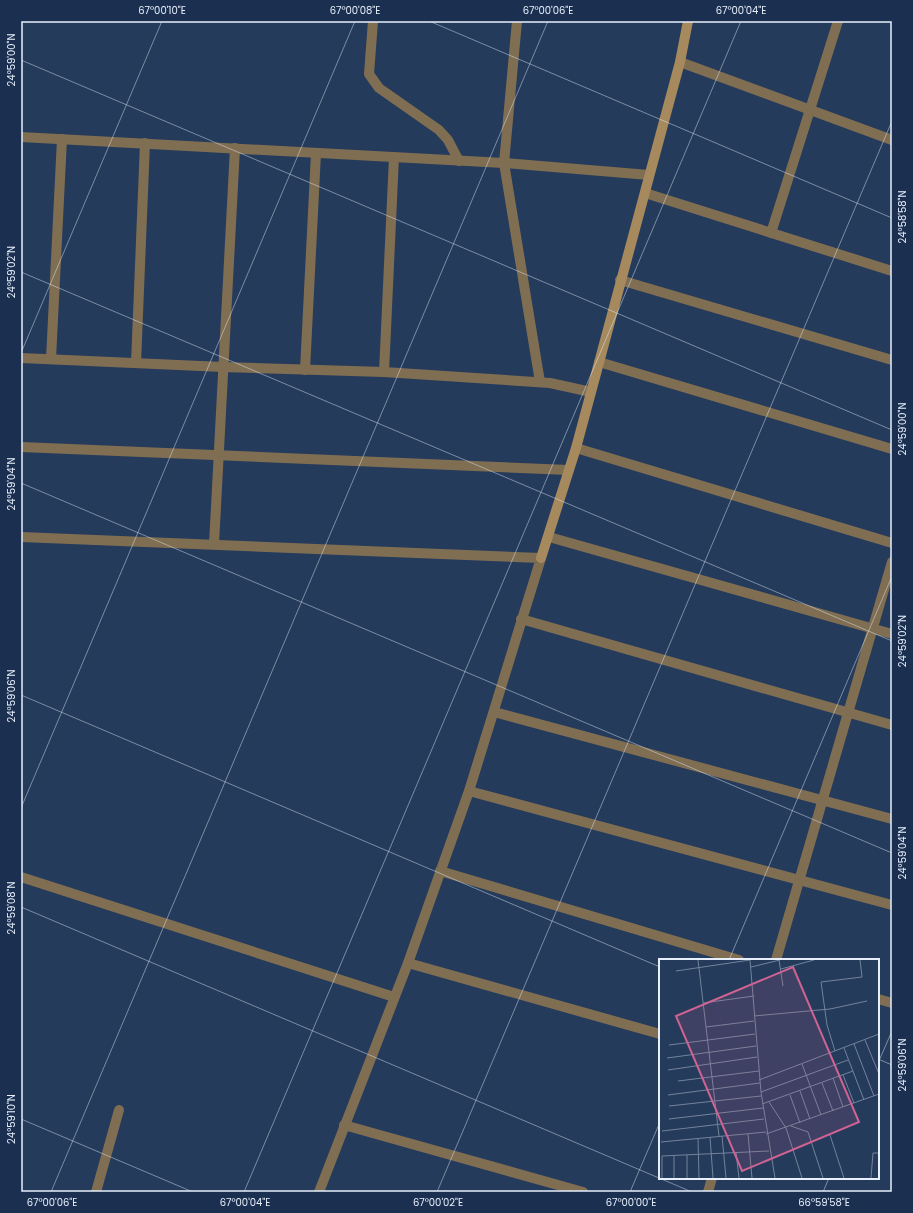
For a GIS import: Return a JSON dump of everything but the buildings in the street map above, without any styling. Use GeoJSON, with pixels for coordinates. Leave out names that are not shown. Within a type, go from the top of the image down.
{"type":"FeatureCollection","features":[{"type":"Feature","properties":{"kind":"street"},"geometry":{"type":"LineString","coordinates":[[373,21],[369,74],[379,88],[439,130],[448,140],[459,161]]}},
{"type":"Feature","properties":{"kind":"street"},"geometry":{"type":"LineString","coordinates":[[517,21],[504,163],[540,382]]}},
{"type":"Feature","properties":{"kind":"street"},"geometry":{"type":"LineString","coordinates":[[319,1192],[408,964],[469,791],[494,712],[521,618],[549,537],[576,448],[620,280],[680,62],[688,21]]}},
{"type":"Feature","properties":{"kind":"street"},"geometry":{"type":"LineString","coordinates":[[772,233],[838,21]]}},
{"type":"Feature","properties":{"kind":"street"},"geometry":{"type":"LineString","coordinates":[[680,62],[892,140]]}},
{"type":"Feature","properties":{"kind":"street"},"geometry":{"type":"LineString","coordinates":[[21,137],[504,163],[649,175]]}},
{"type":"Feature","properties":{"kind":"street"},"geometry":{"type":"LineString","coordinates":[[51,359],[62,139]]}},
{"type":"Feature","properties":{"kind":"street"},"geometry":{"type":"LineString","coordinates":[[136,363],[145,144]]}},
{"type":"Feature","properties":{"kind":"street"},"geometry":{"type":"LineString","coordinates":[[214,544],[235,148]]}},
{"type":"Feature","properties":{"kind":"street"},"geometry":{"type":"LineString","coordinates":[[305,370],[316,153]]}},
{"type":"Feature","properties":{"kind":"street"},"geometry":{"type":"LineString","coordinates":[[384,372],[394,157]]}},
{"type":"Feature","properties":{"kind":"street"},"geometry":{"type":"LineString","coordinates":[[645,193],[892,271]]}},
{"type":"Feature","properties":{"kind":"street"},"geometry":{"type":"LineString","coordinates":[[620,280],[892,360]]}},
{"type":"Feature","properties":{"kind":"street"},"geometry":{"type":"LineString","coordinates":[[21,358],[223,367],[384,372],[540,382],[591,392]]}},
{"type":"Feature","properties":{"kind":"street"},"geometry":{"type":"LineString","coordinates":[[599,362],[892,449]]}},
{"type":"Feature","properties":{"kind":"street"},"geometry":{"type":"LineString","coordinates":[[21,447],[569,470]]}},
{"type":"Feature","properties":{"kind":"street"},"geometry":{"type":"LineString","coordinates":[[576,448],[892,543]]}},
{"type":"Feature","properties":{"kind":"street"},"geometry":{"type":"LineString","coordinates":[[21,537],[541,558]]}},
{"type":"Feature","properties":{"kind":"street"},"geometry":{"type":"LineString","coordinates":[[549,537],[892,634]]}},
{"type":"Feature","properties":{"kind":"street"},"geometry":{"type":"LineString","coordinates":[[776,959],[892,562]]}},
{"type":"Feature","properties":{"kind":"street"},"geometry":{"type":"LineString","coordinates":[[521,618],[892,725]]}},
{"type":"Feature","properties":{"kind":"street"},"geometry":{"type":"LineString","coordinates":[[494,712],[892,819]]}},
{"type":"Feature","properties":{"kind":"street"},"geometry":{"type":"LineString","coordinates":[[469,791],[892,905]]}},
{"type":"Feature","properties":{"kind":"street"},"geometry":{"type":"LineString","coordinates":[[440,871],[736,959]]}},
{"type":"Feature","properties":{"kind":"street"},"geometry":{"type":"LineString","coordinates":[[21,877],[394,997]]}},
{"type":"Feature","properties":{"kind":"street"},"geometry":{"type":"LineString","coordinates":[[408,964],[659,1034]]}},
{"type":"Feature","properties":{"kind":"street"},"geometry":{"type":"LineString","coordinates":[[879,999],[892,1003]]}},
{"type":"Feature","properties":{"kind":"street"},"geometry":{"type":"LineString","coordinates":[[96,1192],[119,1110]]}},
{"type":"Feature","properties":{"kind":"street"},"geometry":{"type":"LineString","coordinates":[[344,1125],[583,1192]]}},
{"type":"Feature","properties":{"kind":"street"},"geometry":{"type":"LineString","coordinates":[[708,1192],[712,1179]]}}]}
